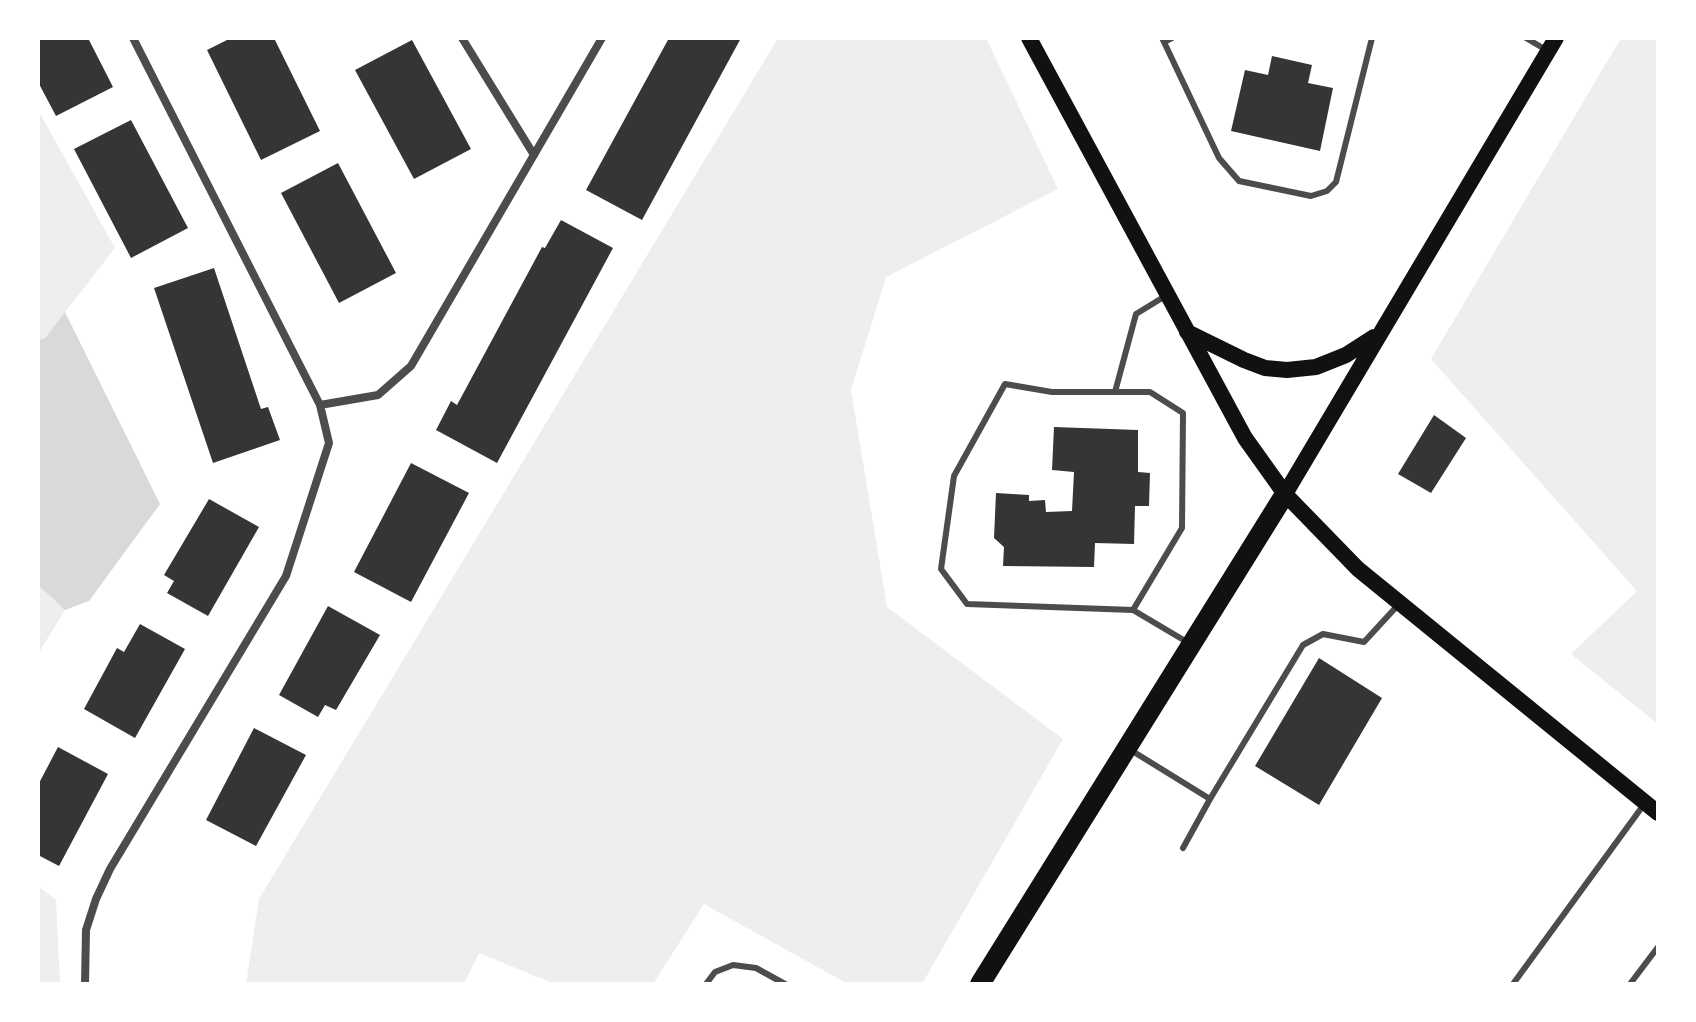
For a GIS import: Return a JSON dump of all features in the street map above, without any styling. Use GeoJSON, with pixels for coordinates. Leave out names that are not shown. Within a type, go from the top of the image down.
{"type":"FeatureCollection","features":[{"type":"Feature","properties":{"kind":"main road"},"geometry":{"type":"LineString","coordinates":[[1029,38],[1245,438],[1285,494],[1325,539],[1399,603],[1652,808]]}},
{"type":"Feature","properties":{"kind":"main road"},"geometry":{"type":"LineString","coordinates":[[980,984],[1285,494],[1552,44]]}},
{"type":"Feature","properties":{"kind":"main road"},"geometry":{"type":"LineString","coordinates":[[1187,332],[1265,368],[1287,370],[1316,367],[1346,355],[1379,334]]}},
{"type":"Feature","properties":{"kind":"street"},"geometry":{"type":"LineString","coordinates":[[85,984],[86,930],[110,869],[286,576],[329,443],[320,405],[133,38]]}},
{"type":"Feature","properties":{"kind":"street"},"geometry":{"type":"LineString","coordinates":[[462,38],[534,155]]}},
{"type":"Feature","properties":{"kind":"street"},"geometry":{"type":"LineString","coordinates":[[320,405],[378,395],[411,366],[602,38]]}},
{"type":"Feature","properties":{"kind":"lane"},"geometry":{"type":"LineString","coordinates":[[1172,38],[1163,40],[1219,158],[1239,181],[1311,196],[1327,191],[1336,182],[1372,38]]}},
{"type":"Feature","properties":{"kind":"lane"},"geometry":{"type":"LineString","coordinates":[[1526,38],[1552,44]]}},
{"type":"Feature","properties":{"kind":"lane"},"geometry":{"type":"LineString","coordinates":[[1115,392],[1136,314],[1167,295]]}},
{"type":"Feature","properties":{"kind":"lane"},"geometry":{"type":"LineString","coordinates":[[1133,610],[1182,528],[1183,413],[1150,392],[1052,392],[1005,384],[954,476],[941,569],[967,604],[1133,610],[1191,644]]}},
{"type":"Feature","properties":{"kind":"lane"},"geometry":{"type":"LineString","coordinates":[[1183,848],[1303,645],[1323,634],[1364,642],[1399,603]]}},
{"type":"Feature","properties":{"kind":"lane"},"geometry":{"type":"LineString","coordinates":[[1126,747],[1210,799]]}},
{"type":"Feature","properties":{"kind":"lane"},"geometry":{"type":"LineString","coordinates":[[1513,984],[1652,808]]}},
{"type":"Feature","properties":{"kind":"lane"},"geometry":{"type":"LineString","coordinates":[[1630,984],[1658,947]]}},
{"type":"Feature","properties":{"kind":"lane"},"geometry":{"type":"LineString","coordinates":[[706,984],[715,972],[733,965],[756,968],[785,984]]}},
{"type":"Feature","properties":{"kind":"shaded area"},"geometry":{"type":"Polygon","coordinates":[[[778,38],[986,38],[1058,189],[886,277],[851,390],[887,607],[1063,739],[922,984],[848,984],[704,904],[653,984],[555,984],[479,953],[464,984],[246,984],[259,899],[778,38]]]}},
{"type":"Feature","properties":{"kind":"shaded area"},"geometry":{"type":"Polygon","coordinates":[[[1621,38],[1658,38],[1658,724],[1571,654],[1637,591],[1431,359],[1621,38]]]}},
{"type":"Feature","properties":{"kind":"shaded area"},"geometry":{"type":"Polygon","coordinates":[[[38,110],[115,248],[45,338],[38,340],[38,110]]]}},
{"type":"Feature","properties":{"kind":"shaded area"},"geometry":{"type":"Polygon","coordinates":[[[65,312],[160,504],[89,601],[65,610],[38,585],[38,340],[45,338],[65,312]]]}},
{"type":"Feature","properties":{"kind":"shaded area"},"geometry":{"type":"Polygon","coordinates":[[[38,585],[65,610],[38,654],[38,585]]]}},
{"type":"Feature","properties":{"kind":"shaded area"},"geometry":{"type":"Polygon","coordinates":[[[38,886],[56,900],[60,984],[38,984],[38,886]]]}},
{"type":"Feature","properties":{"kind":"building"},"geometry":{"type":"Polygon","coordinates":[[[38,38],[88,38],[113,87],[56,116],[38,82],[38,38]]]}},
{"type":"Feature","properties":{"kind":"building"},"geometry":{"type":"Polygon","coordinates":[[[231,38],[274,38],[320,131],[261,160],[207,50],[231,38]]]}},
{"type":"Feature","properties":{"kind":"building"},"geometry":{"type":"Polygon","coordinates":[[[669,38],[741,38],[642,220],[586,190],[669,38]]]}},
{"type":"Feature","properties":{"kind":"building"},"geometry":{"type":"Polygon","coordinates":[[[412,40],[471,149],[414,179],[355,70],[412,40]]]}},
{"type":"Feature","properties":{"kind":"building"},"geometry":{"type":"Polygon","coordinates":[[[1272,56],[1312,65],[1308,83],[1333,88],[1320,151],[1231,131],[1245,70],[1268,75],[1272,56]]]}},
{"type":"Feature","properties":{"kind":"building"},"geometry":{"type":"Polygon","coordinates":[[[131,120],[188,228],[131,258],[74,149],[131,120]]]}},
{"type":"Feature","properties":{"kind":"building"},"geometry":{"type":"Polygon","coordinates":[[[338,163],[396,273],[339,303],[281,193],[338,163]]]}},
{"type":"Feature","properties":{"kind":"building"},"geometry":{"type":"Polygon","coordinates":[[[561,220],[613,248],[497,463],[436,430],[451,401],[457,405],[542,247],[545,248],[561,220]]]}},
{"type":"Feature","properties":{"kind":"building"},"geometry":{"type":"Polygon","coordinates":[[[214,268],[261,409],[268,407],[280,440],[213,463],[154,288],[214,268]]]}},
{"type":"Feature","properties":{"kind":"building"},"geometry":{"type":"Polygon","coordinates":[[[1434,415],[1466,438],[1431,493],[1398,474],[1434,415]]]}},
{"type":"Feature","properties":{"kind":"building"},"geometry":{"type":"Polygon","coordinates":[[[1054,427],[1138,430],[1138,472],[1150,473],[1149,506],[1135,506],[1134,544],[1095,543],[1094,567],[1003,566],[1004,547],[994,538],[996,493],[1029,495],[1029,501],[1045,500],[1046,512],[1072,511],[1074,472],[1052,470],[1054,427]]]}},
{"type":"Feature","properties":{"kind":"building"},"geometry":{"type":"Polygon","coordinates":[[[411,463],[469,493],[411,602],[354,572],[411,463]]]}},
{"type":"Feature","properties":{"kind":"building"},"geometry":{"type":"Polygon","coordinates":[[[209,499],[259,527],[208,616],[167,593],[174,581],[164,575],[209,499]]]}},
{"type":"Feature","properties":{"kind":"building"},"geometry":{"type":"Polygon","coordinates":[[[328,606],[380,635],[336,710],[325,705],[318,717],[279,695],[328,606]]]}},
{"type":"Feature","properties":{"kind":"building"},"geometry":{"type":"Polygon","coordinates":[[[140,624],[185,649],[135,738],[84,709],[117,648],[124,652],[140,624]]]}},
{"type":"Feature","properties":{"kind":"building"},"geometry":{"type":"Polygon","coordinates":[[[1319,658],[1382,698],[1319,805],[1255,766],[1319,658]]]}},
{"type":"Feature","properties":{"kind":"building"},"geometry":{"type":"Polygon","coordinates":[[[254,728],[306,755],[256,846],[206,820],[254,728]]]}},
{"type":"Feature","properties":{"kind":"building"},"geometry":{"type":"Polygon","coordinates":[[[58,747],[108,774],[59,866],[38,855],[38,785],[58,747]]]}}]}
